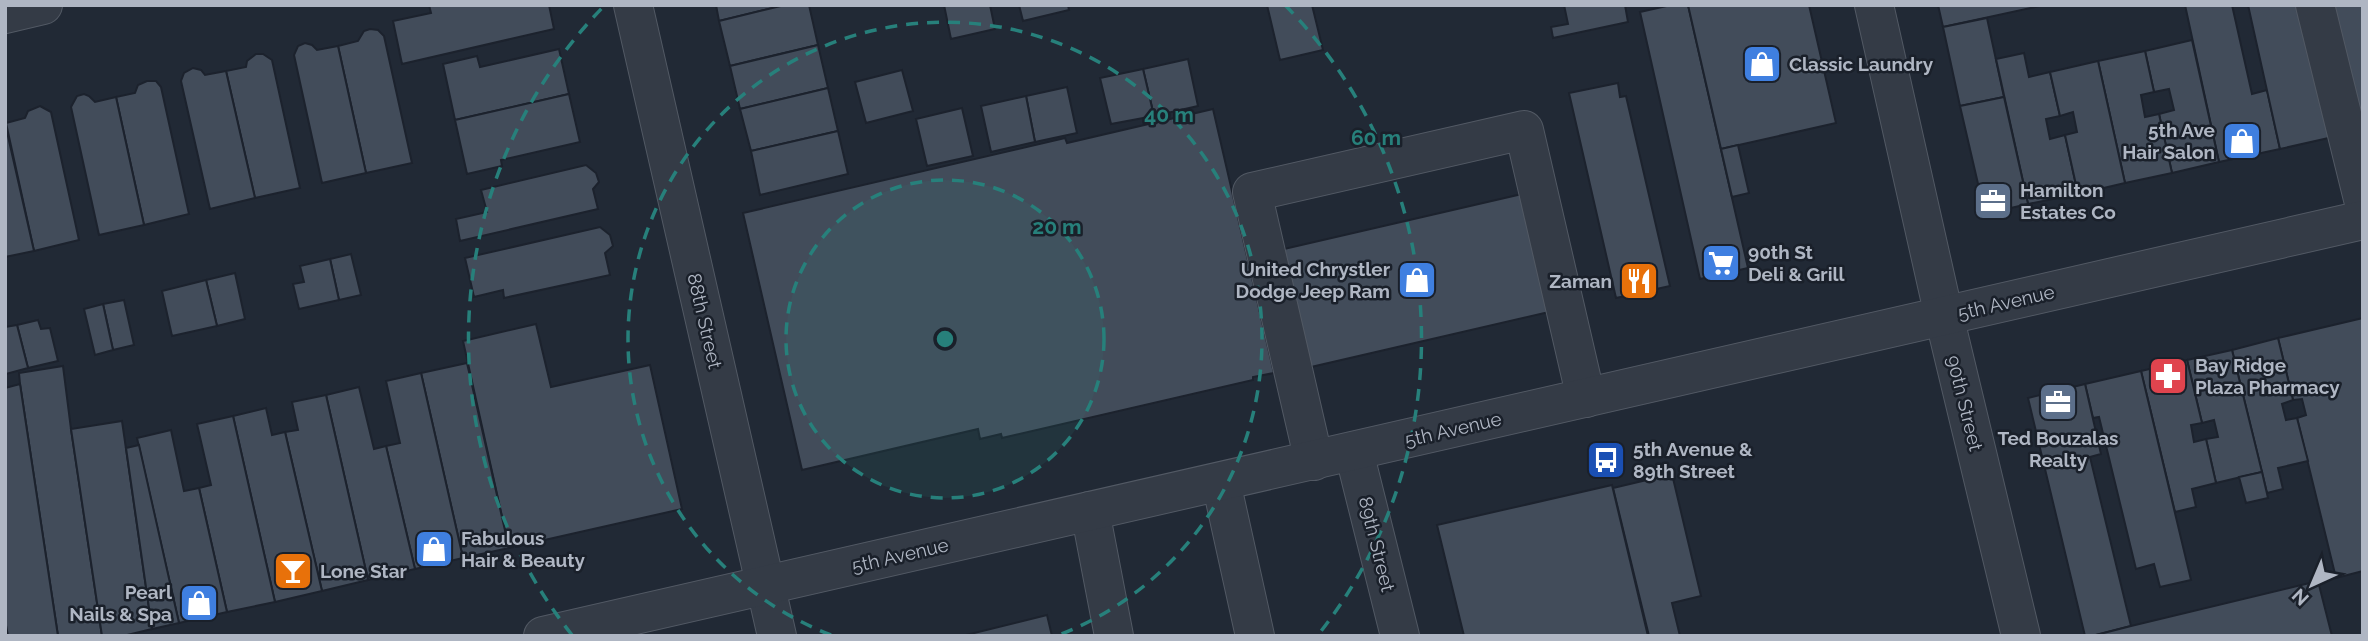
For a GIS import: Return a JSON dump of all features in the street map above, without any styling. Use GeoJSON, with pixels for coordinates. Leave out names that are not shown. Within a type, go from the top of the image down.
{"type":"FeatureCollection","features":[{"type":"Feature","properties":{"kind":"street"},"geometry":{"type":"LineString","coordinates":[[5,14],[43,5]]}},
{"type":"Feature","properties":{"kind":"street","name":"88th Street"},"geometry":{"type":"LineString","coordinates":[[633,5],[777,636]]}},
{"type":"Feature","properties":{"kind":"street","name":"90th Street"},"geometry":{"type":"LineString","coordinates":[[1874,5],[1944,316],[2021,636]]}},
{"type":"Feature","properties":{"kind":"street"},"geometry":{"type":"LineString","coordinates":[[2315,5],[2363,199]]}},
{"type":"Feature","properties":{"kind":"street"},"geometry":{"type":"LineString","coordinates":[[1314,461],[1252,192],[1524,130],[1586,398]]}},
{"type":"Feature","properties":{"kind":"street","name":"5th Avenue"},"geometry":{"type":"LineString","coordinates":[[543,636],[2363,220]]}},
{"type":"Feature","properties":{"kind":"street","name":"89th Street"},"geometry":{"type":"LineString","coordinates":[[1354,452],[1400,636]]}},
{"type":"Feature","properties":{"kind":"street"},"geometry":{"type":"LineString","coordinates":[[1221,482],[1255,636]]}},
{"type":"Feature","properties":{"kind":"street"},"geometry":{"type":"LineString","coordinates":[[1090,512],[1114,636]]}},
{"type":"Feature","properties":{"kind":"building"},"geometry":{"type":"Polygon","coordinates":[[[429,5],[549,5],[554,29],[402,64],[393,21],[431,13],[429,5]]]}},
{"type":"Feature","properties":{"kind":"building"},"geometry":{"type":"Polygon","coordinates":[[[716,5],[785,5],[719,21],[716,5]]]}},
{"type":"Feature","properties":{"kind":"building"},"geometry":{"type":"Polygon","coordinates":[[[785,5],[809,5],[818,45],[730,66],[719,21],[785,5]]]}},
{"type":"Feature","properties":{"kind":"building"},"geometry":{"type":"Polygon","coordinates":[[[944,5],[990,5],[995,29],[951,39],[944,5]]]}},
{"type":"Feature","properties":{"kind":"building"},"geometry":{"type":"Polygon","coordinates":[[[1019,5],[1068,5],[1069,10],[1023,21],[1019,5]]]}},
{"type":"Feature","properties":{"kind":"building"},"geometry":{"type":"Polygon","coordinates":[[[1267,5],[1312,5],[1323,50],[1280,60],[1267,5]]]}},
{"type":"Feature","properties":{"kind":"building"},"geometry":{"type":"Polygon","coordinates":[[[1564,5],[1625,5],[1628,22],[1553,38],[1551,27],[1568,24],[1564,5]]]}},
{"type":"Feature","properties":{"kind":"building"},"geometry":{"type":"Polygon","coordinates":[[[1671,5],[1688,5],[1748,268],[1700,279],[1640,12],[1671,5]]]}},
{"type":"Feature","properties":{"kind":"building","name":"Classic Laundry"},"geometry":{"type":"Polygon","coordinates":[[[1688,5],[1809,5],[1836,123],[1721,149],[1688,5]]]}},
{"type":"Feature","properties":{"kind":"building"},"geometry":{"type":"Polygon","coordinates":[[[1938,5],[2044,5],[1943,27],[1938,5]]]}},
{"type":"Feature","properties":{"kind":"building"},"geometry":{"type":"Polygon","coordinates":[[[2185,5],[2232,5],[2252,94],[2267,90],[2280,149],[2219,162],[2185,5]]]}},
{"type":"Feature","properties":{"kind":"building"},"geometry":{"type":"Polygon","coordinates":[[[2248,5],[2304,5],[2333,137],[2280,149],[2248,5]]]}},
{"type":"Feature","properties":{"kind":"building"},"geometry":{"type":"Polygon","coordinates":[[[2330,5],[2363,5],[2363,115],[2356,116],[2330,5]]]}},
{"type":"Feature","properties":{"kind":"building"},"geometry":{"type":"Polygon","coordinates":[[[1987,18],[2004,97],[1960,106],[1943,27],[1987,18]]]}},
{"type":"Feature","properties":{"kind":"building"},"geometry":{"type":"Polygon","coordinates":[[[378,30],[384,36],[412,163],[366,173],[338,46],[358,41],[364,31],[378,30]]]}},
{"type":"Feature","properties":{"kind":"building"},"geometry":{"type":"Polygon","coordinates":[[[2192,40],[2219,162],[2172,173],[2159,114],[2174,110],[2169,89],[2154,92],[2145,51],[2192,40]]]}},
{"type":"Feature","properties":{"kind":"building"},"geometry":{"type":"Polygon","coordinates":[[[305,43],[317,50],[338,46],[366,173],[322,183],[294,55],[298,46],[305,43]]]}},
{"type":"Feature","properties":{"kind":"building"},"geometry":{"type":"Polygon","coordinates":[[[818,45],[828,88],[740,109],[730,66],[818,45]]]}},
{"type":"Feature","properties":{"kind":"building"},"geometry":{"type":"Polygon","coordinates":[[[559,49],[569,94],[455,120],[443,64],[477,56],[480,67],[559,49]]]}},
{"type":"Feature","properties":{"kind":"building"},"geometry":{"type":"Polygon","coordinates":[[[2145,51],[2154,92],[2141,95],[2145,117],[2159,114],[2172,173],[2125,183],[2098,61],[2145,51]]]}},
{"type":"Feature","properties":{"kind":"building"},"geometry":{"type":"Polygon","coordinates":[[[2024,53],[2029,77],[2050,72],[2060,116],[2046,119],[2050,139],[2065,135],[2078,194],[2028,204],[1996,59],[2024,53]]]}},
{"type":"Feature","properties":{"kind":"building"},"geometry":{"type":"Polygon","coordinates":[[[256,54],[263,54],[272,60],[300,188],[255,198],[226,71],[246,67],[247,61],[256,54]]]}},
{"type":"Feature","properties":{"kind":"building"},"geometry":{"type":"Polygon","coordinates":[[[1188,59],[1198,106],[1154,116],[1143,69],[1188,59]]]}},
{"type":"Feature","properties":{"kind":"building"},"geometry":{"type":"Polygon","coordinates":[[[2098,61],[2125,183],[2078,194],[2065,135],[2077,132],[2073,112],[2060,116],[2050,72],[2098,61]]]}},
{"type":"Feature","properties":{"kind":"building"},"geometry":{"type":"Polygon","coordinates":[[[193,68],[201,70],[205,75],[226,71],[255,198],[210,209],[181,81],[184,73],[193,68]]]}},
{"type":"Feature","properties":{"kind":"building"},"geometry":{"type":"Polygon","coordinates":[[[1143,69],[1154,116],[1111,124],[1100,78],[1143,69]]]}},
{"type":"Feature","properties":{"kind":"building"},"geometry":{"type":"Polygon","coordinates":[[[902,70],[913,111],[866,123],[855,82],[902,70]]]}},
{"type":"Feature","properties":{"kind":"building"},"geometry":{"type":"Polygon","coordinates":[[[156,81],[161,87],[189,214],[144,225],[116,97],[135,93],[138,85],[156,81]]]}},
{"type":"Feature","properties":{"kind":"building"},"geometry":{"type":"Polygon","coordinates":[[[1618,83],[1620,97],[1626,96],[1670,286],[1616,298],[1569,93],[1618,83]]]}},
{"type":"Feature","properties":{"kind":"building"},"geometry":{"type":"Polygon","coordinates":[[[1067,87],[1077,133],[1035,142],[1026,96],[1067,87]]]}},
{"type":"Feature","properties":{"kind":"building"},"geometry":{"type":"Polygon","coordinates":[[[828,88],[838,131],[751,151],[740,109],[828,88]]]}},
{"type":"Feature","properties":{"kind":"building"},"geometry":{"type":"Polygon","coordinates":[[[84,94],[95,102],[116,97],[144,225],[99,235],[71,107],[77,96],[84,94]]]}},
{"type":"Feature","properties":{"kind":"building"},"geometry":{"type":"Polygon","coordinates":[[[569,94],[580,142],[501,160],[502,166],[467,174],[455,120],[569,94]]]}},
{"type":"Feature","properties":{"kind":"building"},"geometry":{"type":"Polygon","coordinates":[[[1026,96],[1035,142],[991,152],[981,106],[1026,96]]]}},
{"type":"Feature","properties":{"kind":"building"},"geometry":{"type":"Polygon","coordinates":[[[2004,97],[2028,204],[1985,214],[1960,106],[2004,97]]]}},
{"type":"Feature","properties":{"kind":"building"},"geometry":{"type":"Polygon","coordinates":[[[40,106],[51,112],[79,240],[34,251],[6,123],[25,118],[28,111],[40,106]]]}},
{"type":"Feature","properties":{"kind":"building"},"geometry":{"type":"Polygon","coordinates":[[[962,108],[973,156],[927,166],[916,119],[962,108]]]}},
{"type":"Feature","properties":{"kind":"building"},"geometry":{"type":"Polygon","coordinates":[[[1213,109],[1274,373],[1002,438],[1001,434],[980,439],[978,429],[802,470],[743,213],[1065,138],[1067,143],[1213,109]]]}},
{"type":"Feature","properties":{"kind":"building"},"geometry":{"type":"Polygon","coordinates":[[[5,123],[34,251],[5,257],[5,123]]]}},
{"type":"Feature","properties":{"kind":"building"},"geometry":{"type":"Polygon","coordinates":[[[838,131],[848,174],[760,195],[751,151],[838,131]]]}},
{"type":"Feature","properties":{"kind":"building"},"geometry":{"type":"Polygon","coordinates":[[[1738,145],[1749,193],[1732,197],[1721,149],[1738,145]]]}},
{"type":"Feature","properties":{"kind":"building"},"geometry":{"type":"Polygon","coordinates":[[[586,165],[596,173],[599,182],[593,189],[598,209],[460,241],[456,219],[487,212],[481,190],[586,165]]]}},
{"type":"Feature","properties":{"kind":"building","name":"United Chrystler Dodge Jeep Ram"},"geometry":{"type":"Polygon","coordinates":[[[1522,194],[1549,312],[1311,367],[1284,249],[1522,194]]]}},
{"type":"Feature","properties":{"kind":"building"},"geometry":{"type":"Polygon","coordinates":[[[600,227],[610,235],[613,246],[605,253],[610,275],[504,298],[503,290],[474,297],[465,258],[600,227]]]}},
{"type":"Feature","properties":{"kind":"building"},"geometry":{"type":"Polygon","coordinates":[[[351,254],[361,295],[339,300],[330,259],[351,254]]]}},
{"type":"Feature","properties":{"kind":"building"},"geometry":{"type":"Polygon","coordinates":[[[330,259],[339,300],[299,309],[293,284],[304,282],[300,266],[330,259]]]}},
{"type":"Feature","properties":{"kind":"building"},"geometry":{"type":"Polygon","coordinates":[[[235,273],[245,319],[217,326],[206,280],[235,273]]]}},
{"type":"Feature","properties":{"kind":"building"},"geometry":{"type":"Polygon","coordinates":[[[206,280],[217,326],[172,336],[162,291],[206,280]]]}},
{"type":"Feature","properties":{"kind":"building"},"geometry":{"type":"Polygon","coordinates":[[[124,300],[134,345],[113,350],[103,304],[124,300]]]}},
{"type":"Feature","properties":{"kind":"building"},"geometry":{"type":"Polygon","coordinates":[[[103,304],[113,350],[95,355],[84,309],[103,304]]]}},
{"type":"Feature","properties":{"kind":"building"},"geometry":{"type":"Polygon","coordinates":[[[2363,318],[2363,571],[2336,578],[2297,418],[2306,415],[2302,399],[2293,400],[2278,338],[2363,318]]]}},
{"type":"Feature","properties":{"kind":"building"},"geometry":{"type":"Polygon","coordinates":[[[38,320],[41,329],[50,328],[58,361],[28,368],[17,325],[38,320]]]}},
{"type":"Feature","properties":{"kind":"building"},"geometry":{"type":"Polygon","coordinates":[[[536,324],[551,387],[650,365],[682,509],[509,548],[463,341],[536,324]]]}},
{"type":"Feature","properties":{"kind":"building"},"geometry":{"type":"Polygon","coordinates":[[[17,325],[28,368],[6,374],[5,327],[17,325]]]}},
{"type":"Feature","properties":{"kind":"building"},"geometry":{"type":"Polygon","coordinates":[[[2278,338],[2293,400],[2282,404],[2286,420],[2297,418],[2308,461],[2278,468],[2283,489],[2267,493],[2232,350],[2278,338]]]}},
{"type":"Feature","properties":{"kind":"building"},"geometry":{"type":"Polygon","coordinates":[[[2232,350],[2262,472],[2216,483],[2206,439],[2218,437],[2214,420],[2202,423],[2187,360],[2232,350]]]}},
{"type":"Feature","properties":{"kind":"building"},"geometry":{"type":"Polygon","coordinates":[[[2187,360],[2202,423],[2191,425],[2194,442],[2206,439],[2216,483],[2192,489],[2196,507],[2175,512],[2141,371],[2187,360]]]}},
{"type":"Feature","properties":{"kind":"building"},"geometry":{"type":"Polygon","coordinates":[[[467,363],[509,548],[463,558],[421,373],[467,363]]]}},
{"type":"Feature","properties":{"kind":"building"},"geometry":{"type":"Polygon","coordinates":[[[63,366],[102,636],[58,636],[20,384],[19,373],[63,366]]]}},
{"type":"Feature","properties":{"kind":"building"},"geometry":{"type":"Polygon","coordinates":[[[2141,371],[2191,580],[2160,587],[2154,564],[2136,569],[2099,417],[2093,418],[2085,384],[2141,371]]]}},
{"type":"Feature","properties":{"kind":"building"},"geometry":{"type":"Polygon","coordinates":[[[421,373],[463,558],[415,569],[386,446],[400,443],[386,381],[421,373]]]}},
{"type":"Feature","properties":{"kind":"building"},"geometry":{"type":"Polygon","coordinates":[[[20,384],[58,636],[8,636],[5,620],[5,388],[20,384]]]}},
{"type":"Feature","properties":{"kind":"building"},"geometry":{"type":"Polygon","coordinates":[[[2085,384],[2101,454],[2090,457],[2131,626],[2092,636],[2085,636],[2028,398],[2085,384]]]}},
{"type":"Feature","properties":{"kind":"building"},"geometry":{"type":"Polygon","coordinates":[[[359,387],[374,449],[386,446],[415,569],[368,580],[326,395],[359,387]]]}},
{"type":"Feature","properties":{"kind":"building"},"geometry":{"type":"Polygon","coordinates":[[[326,395],[368,580],[322,591],[285,432],[298,430],[292,402],[326,395]]]}},
{"type":"Feature","properties":{"kind":"building"},"geometry":{"type":"Polygon","coordinates":[[[266,408],[272,435],[285,432],[322,591],[275,602],[233,416],[266,408]]]}},
{"type":"Feature","properties":{"kind":"building"},"geometry":{"type":"Polygon","coordinates":[[[233,416],[275,602],[227,612],[199,488],[211,485],[197,424],[233,416]]]}},
{"type":"Feature","properties":{"kind":"building"},"geometry":{"type":"Polygon","coordinates":[[[122,421],[152,629],[123,636],[102,636],[71,429],[122,421]]]}},
{"type":"Feature","properties":{"kind":"building"},"geometry":{"type":"Polygon","coordinates":[[[171,430],[184,491],[199,488],[227,612],[179,623],[137,438],[171,430]]]}},
{"type":"Feature","properties":{"kind":"building"},"geometry":{"type":"Polygon","coordinates":[[[139,445],[179,623],[152,629],[126,448],[139,445]]]}},
{"type":"Feature","properties":{"kind":"building"},"geometry":{"type":"Polygon","coordinates":[[[2262,472],[2268,498],[2246,503],[2239,477],[2262,472]]]}},
{"type":"Feature","properties":{"kind":"building"},"geometry":{"type":"Polygon","coordinates":[[[1672,474],[1701,596],[1672,603],[1680,636],[1649,636],[1613,488],[1672,474]]]}},
{"type":"Feature","properties":{"kind":"building"},"geometry":{"type":"Polygon","coordinates":[[[1612,485],[1648,636],[1464,636],[1437,525],[1612,485]]]}},
{"type":"Feature","properties":{"kind":"building"},"geometry":{"type":"Polygon","coordinates":[[[2318,581],[2332,636],[2092,636],[2131,626],[2318,581]]]}},
{"type":"Feature","properties":{"kind":"building"},"geometry":{"type":"Polygon","coordinates":[[[1047,615],[1052,636],[962,636],[1047,615]]]}},
{"type":"Feature","properties":{"kind":"place","name":"Classic Laundry"},"geometry":{"type":"Point","coordinates":[1762,64]}},
{"type":"Feature","properties":{"kind":"place","name":"5th Ave Hair Salon"},"geometry":{"type":"Point","coordinates":[2242,141]}},
{"type":"Feature","properties":{"kind":"place","name":"Hamilton Estates Co"},"geometry":{"type":"Point","coordinates":[1993,201]}},
{"type":"Feature","properties":{"kind":"place","name":"90th St Deli & Grill"},"geometry":{"type":"Point","coordinates":[1721,263]}},
{"type":"Feature","properties":{"kind":"place","name":"United Chrystler Dodge Jeep Ram"},"geometry":{"type":"Point","coordinates":[1417,280]}},
{"type":"Feature","properties":{"kind":"place","name":"Zaman"},"geometry":{"type":"Point","coordinates":[1639,281]}},
{"type":"Feature","properties":{"kind":"place","name":"Bay Ridge Plaza Pharmacy"},"geometry":{"type":"Point","coordinates":[2168,376]}},
{"type":"Feature","properties":{"kind":"place","name":"Ted Bouzalas Realty"},"geometry":{"type":"Point","coordinates":[2058,402]}},
{"type":"Feature","properties":{"kind":"place","name":"5th Avenue & 89th Street"},"geometry":{"type":"Point","coordinates":[1606,460]}},
{"type":"Feature","properties":{"kind":"place","name":"Fabulous Hair & Beauty"},"geometry":{"type":"Point","coordinates":[434,549]}},
{"type":"Feature","properties":{"kind":"place","name":"Lone Star"},"geometry":{"type":"Point","coordinates":[293,571]}},
{"type":"Feature","properties":{"kind":"place","name":"Pearl Nails & Spa"},"geometry":{"type":"Point","coordinates":[199,603]}}]}
